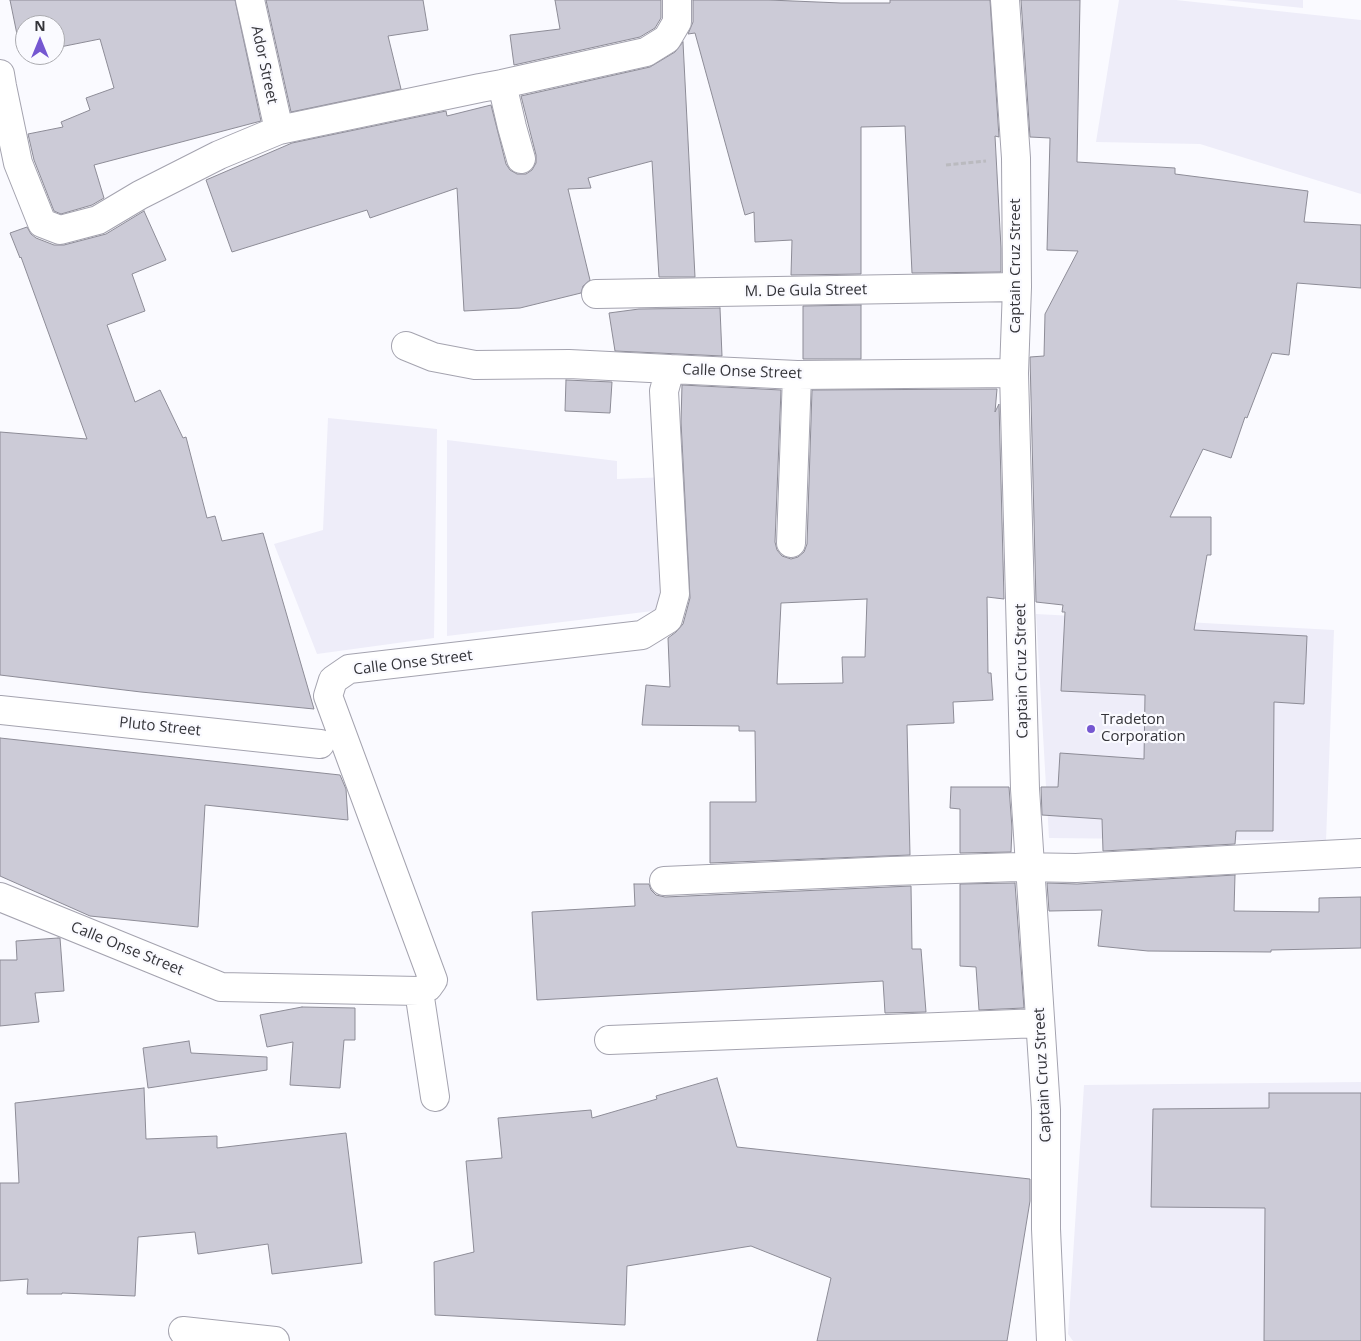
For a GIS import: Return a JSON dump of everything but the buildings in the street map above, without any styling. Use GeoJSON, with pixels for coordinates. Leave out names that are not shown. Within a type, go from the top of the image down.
{"type":"FeatureCollection","features":[{"type":"Feature","properties":{"kind":"street","name":"Ador Street"},"geometry":{"type":"LineString","coordinates":[[250,0],[279,130]]}},
{"type":"Feature","properties":{"kind":"street"},"geometry":{"type":"LineString","coordinates":[[0,74],[18,163],[42,223],[60,230],[98,220],[140,195],[218,155],[279,130],[646,52],[667,39],[677,22],[677,0]]}},
{"type":"Feature","properties":{"kind":"street","name":"Captain Cruz Street"},"geometry":{"type":"LineString","coordinates":[[1005,0],[1016,158],[1017,287],[1014,373],[1025,789],[1046,1110],[1046,1229],[1051,1341]]}},
{"type":"Feature","properties":{"kind":"street"},"geometry":{"type":"LineString","coordinates":[[502,84],[521,159]]}},
{"type":"Feature","properties":{"kind":"street","name":"M. De Gula Street"},"geometry":{"type":"LineString","coordinates":[[596,294],[1017,287]]}},
{"type":"Feature","properties":{"kind":"street"},"geometry":{"type":"LineString","coordinates":[[406,346],[433,357],[475,365],[569,364],[670,369]]}},
{"type":"Feature","properties":{"kind":"street","name":"Calle Onse Street"},"geometry":{"type":"LineString","coordinates":[[0,897],[221,987],[419,991],[428,987],[433,980],[328,696],[333,680],[350,669],[642,635],[668,619],[676,594],[664,391],[670,369],[797,375],[1014,373]]}},
{"type":"Feature","properties":{"kind":"street"},"geometry":{"type":"LineString","coordinates":[[791,543],[797,375]]}},
{"type":"Feature","properties":{"kind":"street","name":"Pluto Street"},"geometry":{"type":"LineString","coordinates":[[0,710],[320,744]]}},
{"type":"Feature","properties":{"kind":"street"},"geometry":{"type":"LineString","coordinates":[[664,881],[1030,866],[1076,868],[1361,853]]}},
{"type":"Feature","properties":{"kind":"street"},"geometry":{"type":"LineString","coordinates":[[419,991],[435,1097]]}},
{"type":"Feature","properties":{"kind":"street"},"geometry":{"type":"LineString","coordinates":[[609,1040],[1040,1023]]}},
{"type":"Feature","properties":{"kind":"street"},"geometry":{"type":"LineString","coordinates":[[182,1331],[275,1341]]}},
{"type":"Feature","properties":{"kind":"path"},"geometry":{"type":"LineString","coordinates":[[946,165],[1016,158]]}},
{"type":"Feature","properties":{"kind":"shaded area"},"geometry":{"type":"Polygon","coordinates":[[[1119,0],[1176,0],[1361,20],[1361,194],[1200,144],[1096,142],[1119,0]]]}},
{"type":"Feature","properties":{"kind":"shaded area"},"geometry":{"type":"Polygon","coordinates":[[[1224,0],[1303,0],[1303,8],[1224,0]]]}},
{"type":"Feature","properties":{"kind":"shaded area"},"geometry":{"type":"Polygon","coordinates":[[[328,418],[437,429],[434,638],[317,654],[274,544],[323,530],[328,418]]]}},
{"type":"Feature","properties":{"kind":"shaded area"},"geometry":{"type":"Polygon","coordinates":[[[447,440],[617,461],[617,479],[667,477],[661,610],[447,636],[447,440]]]}},
{"type":"Feature","properties":{"kind":"shaded area"},"geometry":{"type":"Polygon","coordinates":[[[1036,614],[1334,630],[1326,841],[1049,838],[1036,614]]]}},
{"type":"Feature","properties":{"kind":"shaded area"},"geometry":{"type":"Polygon","coordinates":[[[1361,1082],[1361,1341],[1073,1341],[1068,1334],[1084,1085],[1361,1082]]]}},
{"type":"Feature","properties":{"kind":"place","name":"Tradeton Corporation"},"geometry":{"type":"Point","coordinates":[1091,729]}}]}
